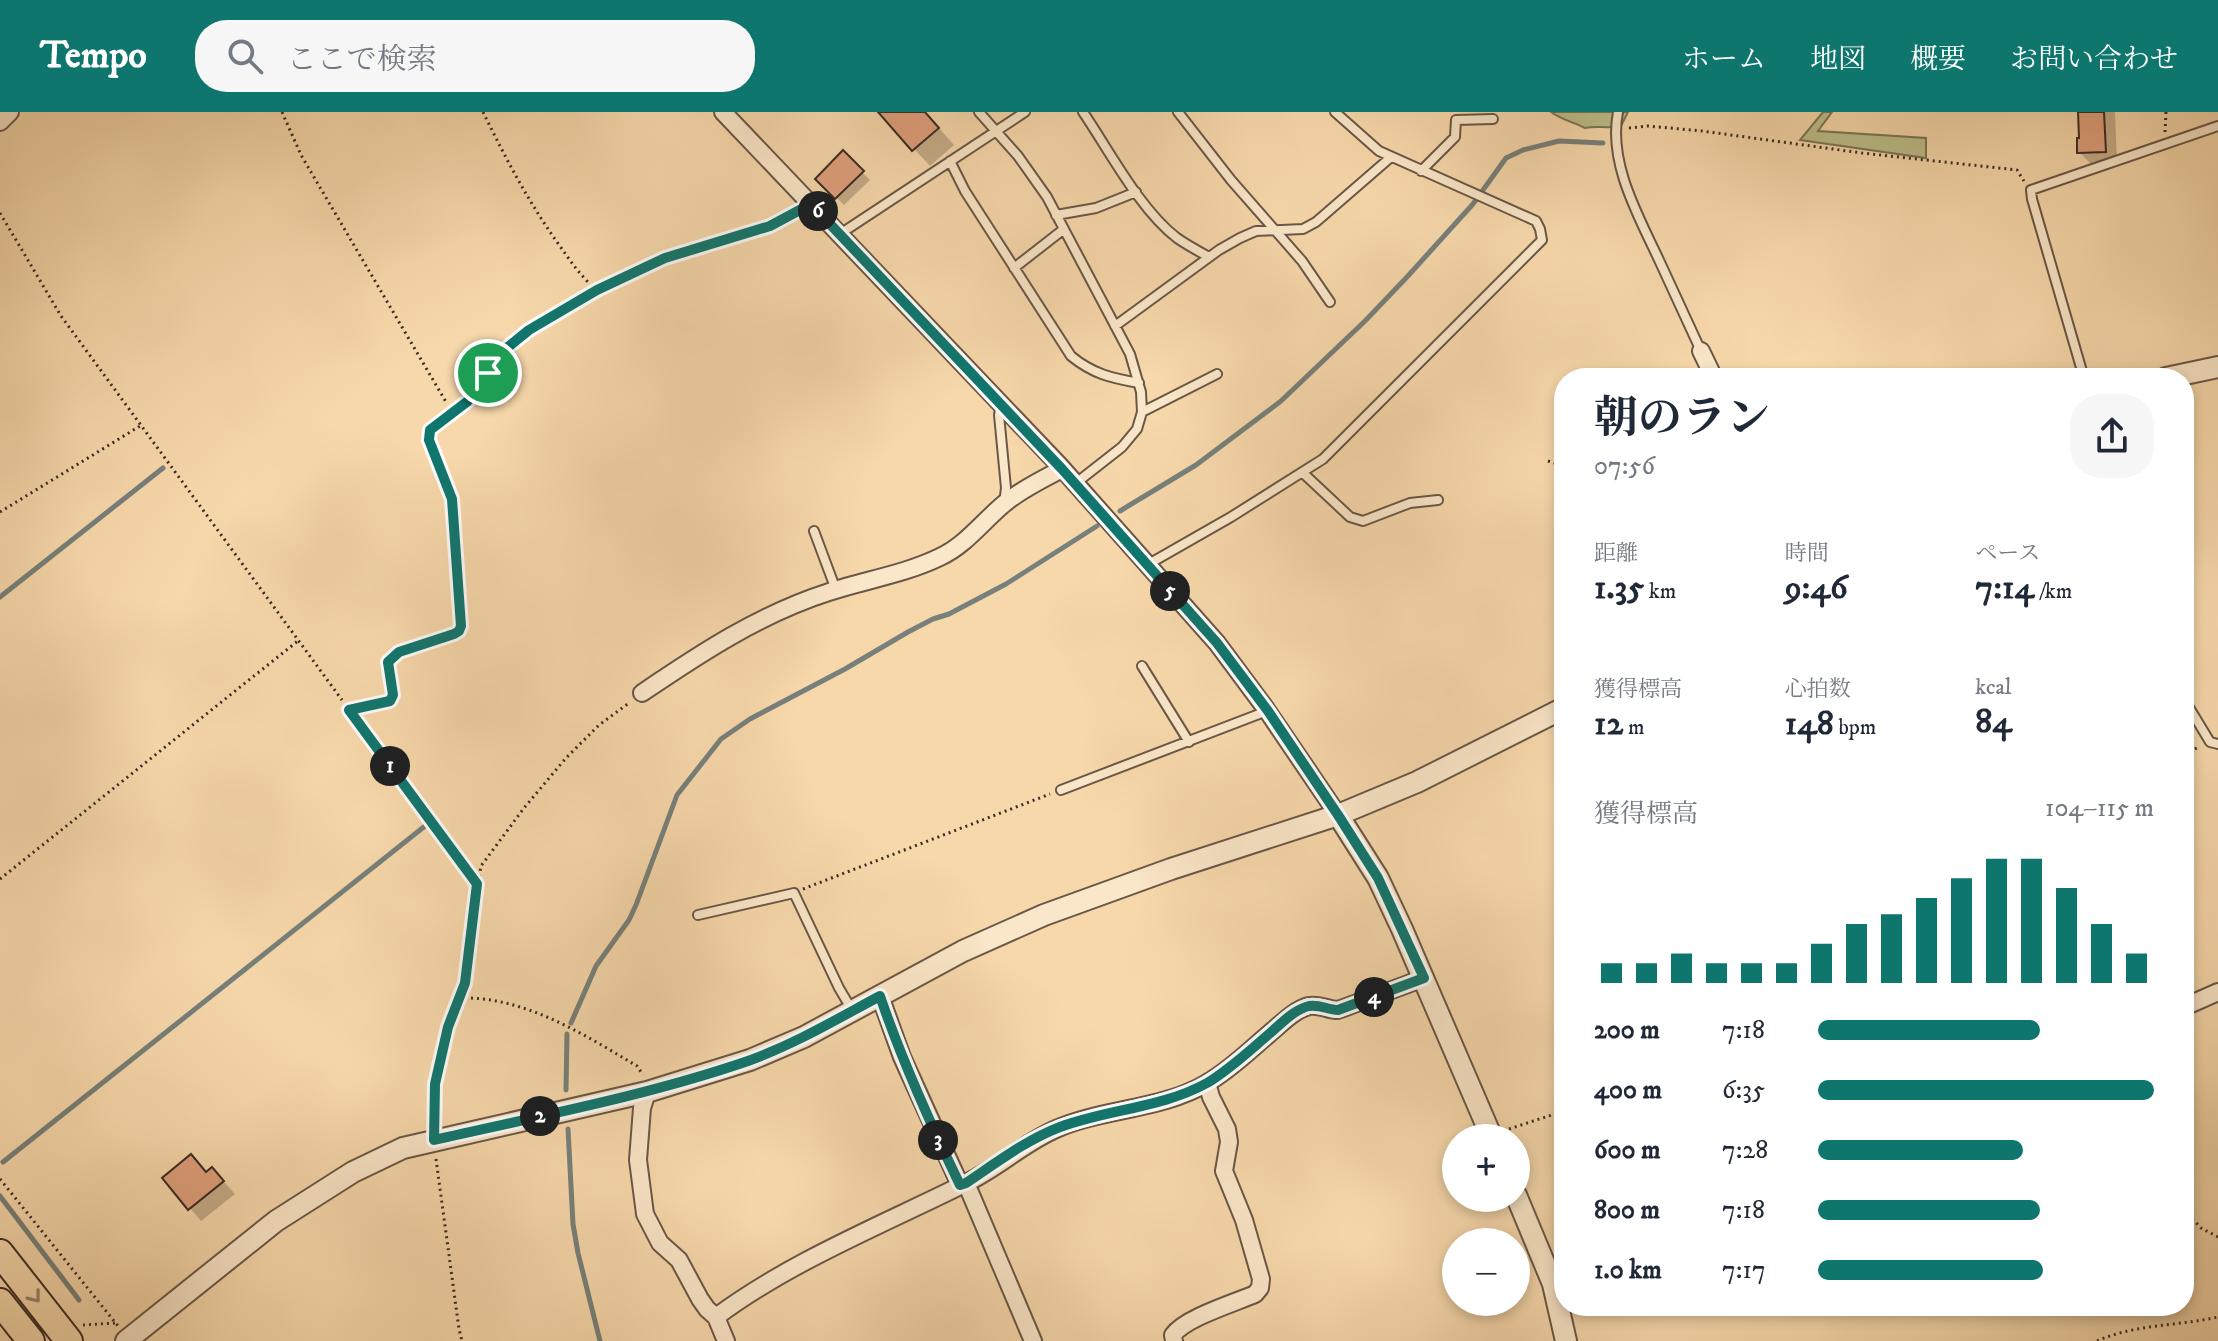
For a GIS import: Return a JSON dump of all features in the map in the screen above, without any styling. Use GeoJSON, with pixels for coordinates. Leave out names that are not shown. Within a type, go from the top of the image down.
{"type":"FeatureCollection","features":[{"type":"Feature","properties":{"kind":"highway"},"geometry":{"type":"LineString","coordinates":[[0,1253],[69,1341]]}},
{"type":"Feature","properties":{"kind":"highway"},"geometry":{"type":"LineString","coordinates":[[0,1302],[31,1341]]}},
{"type":"Feature","properties":{"kind":"street"},"geometry":{"type":"LineString","coordinates":[[0,122],[10,112]]}},
{"type":"Feature","properties":{"kind":"street"},"geometry":{"type":"LineString","coordinates":[[723,112],[1062,469],[1217,643],[1268,711],[1378,878],[1486,1124]]}},
{"type":"Feature","properties":{"kind":"street"},"geometry":{"type":"LineString","coordinates":[[1701,351],[1709,368]]}},
{"type":"Feature","properties":{"kind":"street"},"geometry":{"type":"LineString","coordinates":[[2194,372],[2218,367]]}},
{"type":"Feature","properties":{"kind":"street"},"geometry":{"type":"LineString","coordinates":[[642,693],[715,644],[791,606],[942,556],[959,546],[1004,503],[1062,469]]}},
{"type":"Feature","properties":{"kind":"street"},"geometry":{"type":"LineString","coordinates":[[127,1340],[276,1221],[353,1172],[403,1148],[647,1092],[750,1060],[804,1037],[963,951],[1044,915],[1171,869],[1338,815],[1417,782],[1554,713]]}},
{"type":"Feature","properties":{"kind":"street"},"geometry":{"type":"LineString","coordinates":[[716,1317],[779,1276],[963,1184],[1028,1142],[1058,1128],[1184,1093],[1207,1083],[1306,1007],[1317,1005],[1338,1010],[1424,978]]}},
{"type":"Feature","properties":{"kind":"street"},"geometry":{"type":"LineString","coordinates":[[2194,1003],[2218,992]]}},
{"type":"Feature","properties":{"kind":"street"},"geometry":{"type":"LineString","coordinates":[[880,996],[925,1113],[963,1184],[1033,1341]]}},
{"type":"Feature","properties":{"kind":"street"},"geometry":{"type":"LineString","coordinates":[[1174,1341],[1173,1335],[1181,1327],[1255,1294],[1260,1288],[1261,1279],[1244,1220],[1224,1171],[1229,1142],[1227,1129],[1207,1083]]}},
{"type":"Feature","properties":{"kind":"street"},"geometry":{"type":"LineString","coordinates":[[647,1092],[642,1108],[638,1160],[645,1214],[660,1243],[679,1260],[700,1299],[716,1317],[726,1341]]}},
{"type":"Feature","properties":{"kind":"street"},"geometry":{"type":"LineString","coordinates":[[1524,1212],[1554,1274]]}},
{"type":"Feature","properties":{"kind":"street"},"geometry":{"type":"LineString","coordinates":[[1563,1316],[1566,1341]]}},
{"type":"Feature","properties":{"kind":"lane"},"geometry":{"type":"LineString","coordinates":[[979,112],[997,130],[1047,197],[1130,354],[1139,383],[1142,412],[1137,429],[1122,447],[1075,483]]}},
{"type":"Feature","properties":{"kind":"lane"},"geometry":{"type":"LineString","coordinates":[[840,234],[1025,112]]}},
{"type":"Feature","properties":{"kind":"lane"},"geometry":{"type":"LineString","coordinates":[[1083,112],[1136,192],[1162,224],[1177,238],[1209,257]]}},
{"type":"Feature","properties":{"kind":"lane"},"geometry":{"type":"LineString","coordinates":[[1178,112],[1231,180],[1302,261],[1330,302]]}},
{"type":"Feature","properties":{"kind":"lane"},"geometry":{"type":"LineString","coordinates":[[1147,565],[1323,459],[1542,240],[1536,221],[1379,151],[1335,112]]}},
{"type":"Feature","properties":{"kind":"lane"},"geometry":{"type":"LineString","coordinates":[[1618,112],[1615,129],[1619,158],[1631,198],[1701,351]]}},
{"type":"Feature","properties":{"kind":"lane"},"geometry":{"type":"LineString","coordinates":[[1421,171],[1455,137],[1456,120],[1493,119]]}},
{"type":"Feature","properties":{"kind":"lane"},"geometry":{"type":"LineString","coordinates":[[2081,368],[2031,190],[2218,126]]}},
{"type":"Feature","properties":{"kind":"lane"},"geometry":{"type":"LineString","coordinates":[[1115,326],[1240,238],[1256,231],[1303,229],[1316,222],[1391,157]]}},
{"type":"Feature","properties":{"kind":"lane"},"geometry":{"type":"LineString","coordinates":[[950,161],[965,191],[1071,356],[1087,369],[1110,378],[1139,383]]}},
{"type":"Feature","properties":{"kind":"lane"},"geometry":{"type":"LineString","coordinates":[[1056,215],[1096,208],[1136,192]]}},
{"type":"Feature","properties":{"kind":"lane"},"geometry":{"type":"LineString","coordinates":[[349,710],[390,701],[393,695],[388,662],[391,658],[399,652],[454,634],[461,626],[452,499],[428,436],[430,430],[475,393],[503,351],[529,330],[597,290],[665,258],[770,226],[811,204]]}},
{"type":"Feature","properties":{"kind":"lane"},"geometry":{"type":"LineString","coordinates":[[1014,268],[1064,229]]}},
{"type":"Feature","properties":{"kind":"lane"},"geometry":{"type":"LineString","coordinates":[[1142,412],[1217,374]]}},
{"type":"Feature","properties":{"kind":"lane"},"geometry":{"type":"LineString","coordinates":[[1002,405],[999,415],[1006,488],[1004,503]]}},
{"type":"Feature","properties":{"kind":"lane"},"geometry":{"type":"LineString","coordinates":[[1303,473],[1350,517],[1363,521],[1410,503],[1438,500]]}},
{"type":"Feature","properties":{"kind":"lane"},"geometry":{"type":"LineString","coordinates":[[814,531],[836,590]]}},
{"type":"Feature","properties":{"kind":"lane"},"geometry":{"type":"LineString","coordinates":[[1142,666],[1189,742]]}},
{"type":"Feature","properties":{"kind":"lane"},"geometry":{"type":"LineString","coordinates":[[1061,790],[1268,711]]}},
{"type":"Feature","properties":{"kind":"lane"},"geometry":{"type":"LineString","coordinates":[[2194,716],[2210,742],[2218,744]]}},
{"type":"Feature","properties":{"kind":"lane"},"geometry":{"type":"LineString","coordinates":[[698,915],[794,893],[852,1011]]}},
{"type":"Feature","properties":{"kind":"path"},"geometry":{"type":"LineString","coordinates":[[282,112],[301,155],[452,412]]}},
{"type":"Feature","properties":{"kind":"path"},"geometry":{"type":"LineString","coordinates":[[483,112],[513,174],[548,229],[578,272],[597,290]]}},
{"type":"Feature","properties":{"kind":"path"},"geometry":{"type":"LineString","coordinates":[[2166,112],[2168,144]]}},
{"type":"Feature","properties":{"kind":"path"},"geometry":{"type":"LineString","coordinates":[[1615,129],[1648,126],[1702,131],[2017,170],[2031,190]]}},
{"type":"Feature","properties":{"kind":"path"},"geometry":{"type":"LineString","coordinates":[[0,213],[61,316],[477,884]]}},
{"type":"Feature","properties":{"kind":"path"},"geometry":{"type":"LineString","coordinates":[[0,512],[140,426]]}},
{"type":"Feature","properties":{"kind":"path"},"geometry":{"type":"LineString","coordinates":[[1548,461],[1554,463]]}},
{"type":"Feature","properties":{"kind":"path"},"geometry":{"type":"LineString","coordinates":[[0,879],[299,640]]}},
{"type":"Feature","properties":{"kind":"path"},"geometry":{"type":"LineString","coordinates":[[462,1341],[434,1140],[435,1084],[448,1027],[465,983],[481,866],[566,758],[599,725],[642,693]]}},
{"type":"Feature","properties":{"kind":"path"},"geometry":{"type":"LineString","coordinates":[[794,893],[1061,790]]}},
{"type":"Feature","properties":{"kind":"path"},"geometry":{"type":"LineString","coordinates":[[459,998],[494,999],[567,1026],[637,1066],[645,1078],[647,1092]]}},
{"type":"Feature","properties":{"kind":"path"},"geometry":{"type":"LineString","coordinates":[[1528,1124],[1554,1115]]}},
{"type":"Feature","properties":{"kind":"path"},"geometry":{"type":"LineString","coordinates":[[0,1179],[127,1340]]}},
{"type":"Feature","properties":{"kind":"path"},"geometry":{"type":"LineString","coordinates":[[2194,1221],[2218,1237]]}},
{"type":"Feature","properties":{"kind":"path"},"geometry":{"type":"LineString","coordinates":[[2097,1341],[2141,1328],[2218,1317]]}},
{"type":"Feature","properties":{"kind":"green space"},"geometry":{"type":"Polygon","coordinates":[[[1551,112],[1628,112],[1621,126],[1585,128],[1551,112]]]}},
{"type":"Feature","properties":{"kind":"green space"},"geometry":{"type":"Polygon","coordinates":[[[1823,112],[1832,112],[1818,131],[1926,138],[1926,158],[1800,140],[1823,112]]]}},
{"type":"Feature","properties":{"kind":"building"},"geometry":{"type":"Polygon","coordinates":[[[878,112],[925,112],[939,128],[912,151],[878,112]]]}},
{"type":"Feature","properties":{"kind":"building"},"geometry":{"type":"Polygon","coordinates":[[[2078,112],[2104,112],[2106,152],[2077,153],[2078,112]]]}},
{"type":"Feature","properties":{"kind":"building"},"geometry":{"type":"Polygon","coordinates":[[[843,150],[864,171],[835,199],[815,179],[843,150]]]}},
{"type":"Feature","properties":{"kind":"building"},"geometry":{"type":"Polygon","coordinates":[[[191,1154],[206,1172],[212,1167],[224,1181],[188,1210],[162,1178],[191,1154]]]}},
{"type":"Feature","properties":{"kind":"waterway"},"geometry":{"type":"LineString","coordinates":[[1120,511],[1196,465],[1281,401],[1407,277],[1473,204],[1506,158],[1523,150],[1559,141],[1603,143]]}},
{"type":"Feature","properties":{"kind":"waterway"},"geometry":{"type":"LineString","coordinates":[[0,597],[163,468]]}},
{"type":"Feature","properties":{"kind":"waterway"},"geometry":{"type":"LineString","coordinates":[[571,1023],[596,966],[636,905],[677,795],[721,739],[750,719],[908,632],[1006,584],[1097,526]]}},
{"type":"Feature","properties":{"kind":"waterway"},"geometry":{"type":"LineString","coordinates":[[3,1162],[425,826]]}},
{"type":"Feature","properties":{"kind":"waterway"},"geometry":{"type":"LineString","coordinates":[[566,1090],[567,1034]]}},
{"type":"Feature","properties":{"kind":"waterway"},"geometry":{"type":"LineString","coordinates":[[568,1129],[573,1224],[600,1341]]}},
{"type":"Feature","properties":{"kind":"waterway"},"geometry":{"type":"LineString","coordinates":[[0,1196],[79,1300]]}},
{"type":"Feature","properties":{"kind":"route"},"geometry":{"type":"LineString","coordinates":[[811,204],[1062,469],[1217,643],[1268,711],[1378,878],[1424,978],[1338,1010],[1317,1005],[1306,1007],[1207,1083],[1152,1103],[1058,1128],[1028,1142],[960,1185],[925,1113],[880,996],[804,1037],[750,1060],[647,1092],[434,1140],[435,1084],[448,1027],[465,983],[477,884],[349,710],[390,701],[393,695],[388,662],[399,652],[459,631],[452,499],[428,436],[438,423],[468,401],[488,373],[513,342],[597,290],[665,258],[770,226],[811,204]]}}]}
